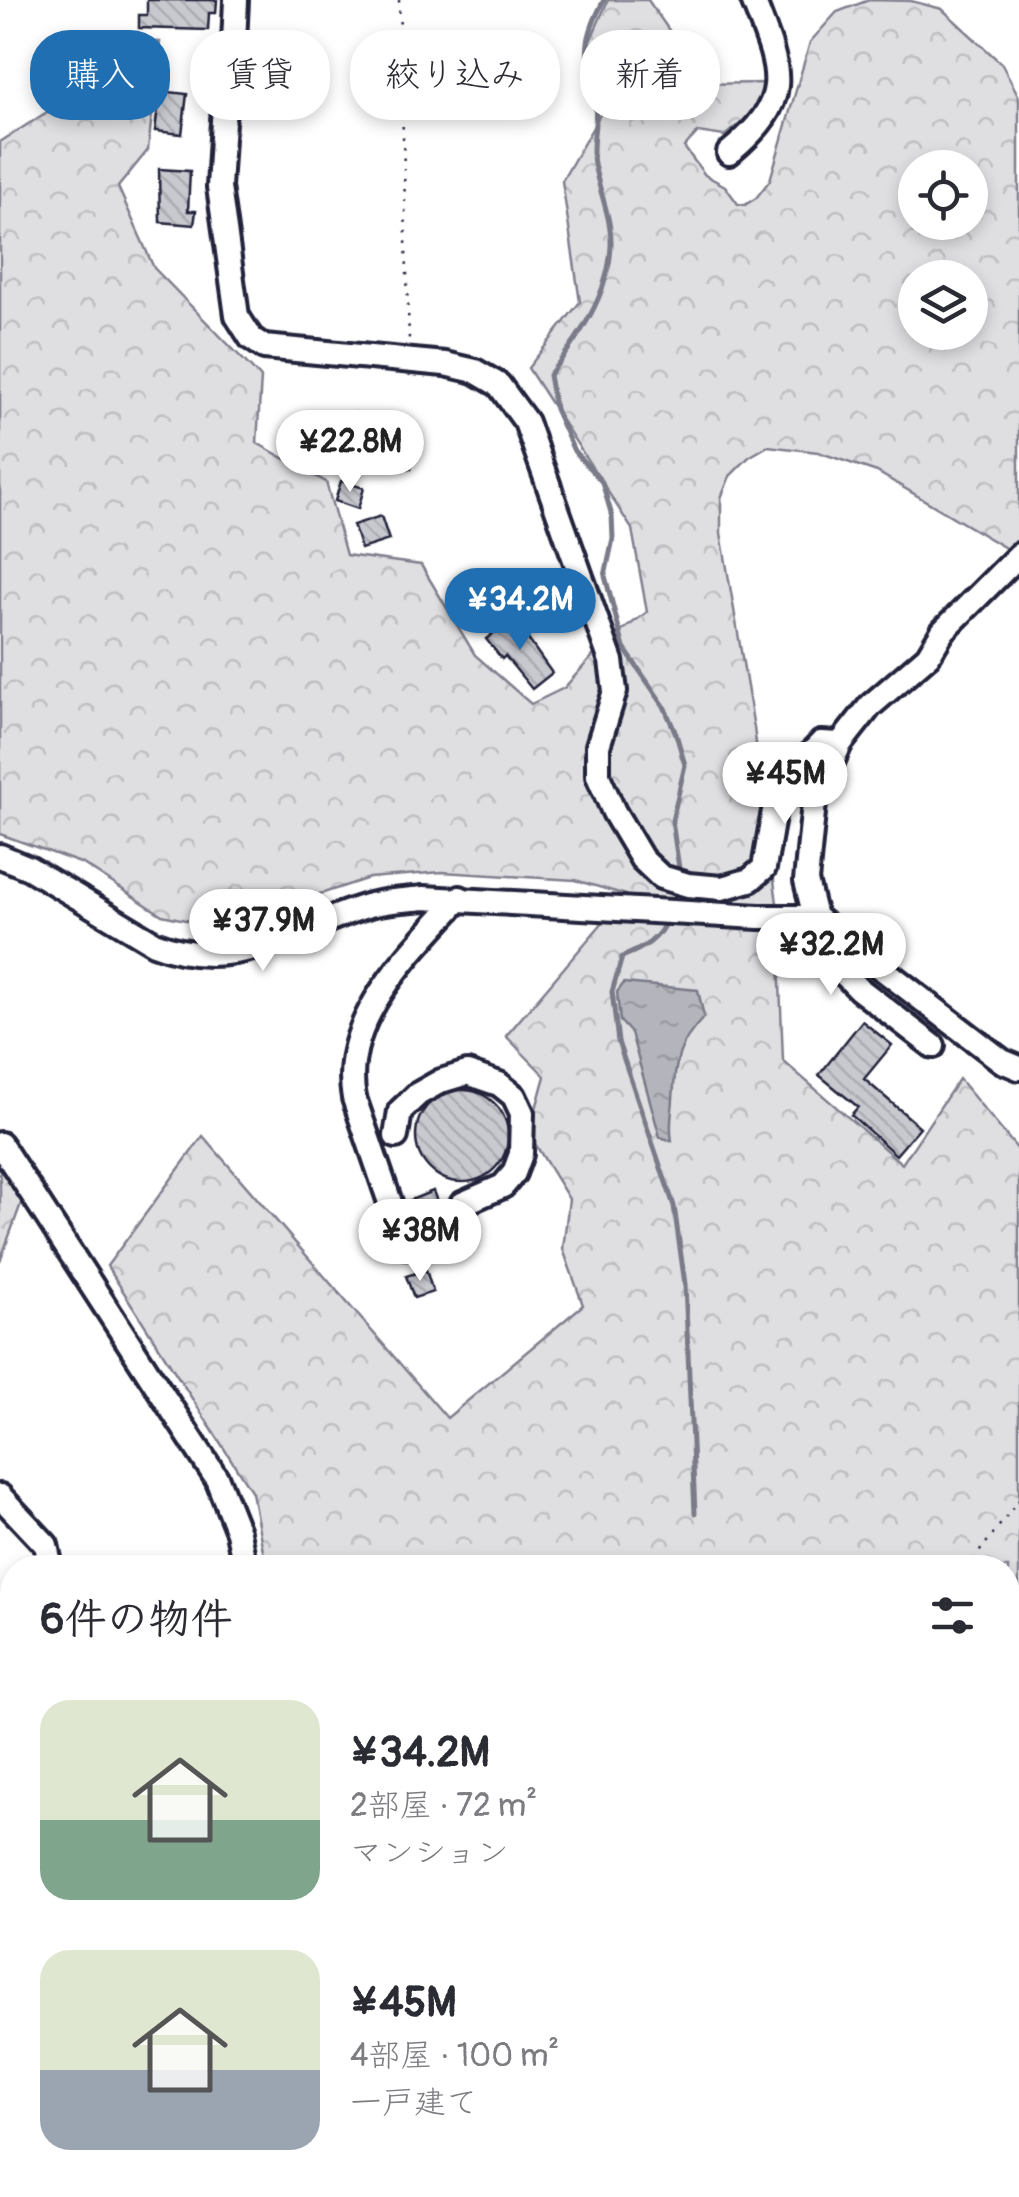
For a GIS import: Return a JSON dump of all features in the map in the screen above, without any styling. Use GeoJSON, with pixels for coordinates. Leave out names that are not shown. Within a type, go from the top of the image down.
{"type":"FeatureCollection","features":[{"type":"Feature","properties":{"kind":"street"},"geometry":{"type":"LineString","coordinates":[[236,0],[234,64],[224,105],[219,187],[237,316],[256,344],[264,348],[475,371],[500,386],[526,422],[611,661],[615,691],[598,746],[598,776],[642,859],[662,877],[688,885],[722,888],[750,880],[764,868],[778,788],[821,743],[840,744]]}},
{"type":"Feature","properties":{"kind":"street"},"geometry":{"type":"LineString","coordinates":[[729,153],[766,118],[779,78],[773,50],[753,0]]}},
{"type":"Feature","properties":{"kind":"street"},"geometry":{"type":"LineString","coordinates":[[933,1046],[859,990],[809,938],[815,917],[806,880],[814,803],[840,744],[870,706],[928,656],[943,631],[1019,554]]}},
{"type":"Feature","properties":{"kind":"street"},"geometry":{"type":"LineString","coordinates":[[0,856],[29,868],[154,943],[207,956],[264,946],[376,903],[460,898],[815,917],[1002,1061],[1019,1068]]}},
{"type":"Feature","properties":{"kind":"street"},"geometry":{"type":"LineString","coordinates":[[396,1136],[400,1111],[418,1094],[441,1081],[468,1073],[499,1084],[514,1096],[522,1114],[521,1154],[514,1173],[503,1186],[462,1204],[444,1236],[404,1246],[354,1098],[351,1060],[356,1038],[407,958],[460,898]]}},
{"type":"Feature","properties":{"kind":"street"},"geometry":{"type":"LineString","coordinates":[[0,1144],[216,1480],[238,1532],[242,1555]]}},
{"type":"Feature","properties":{"kind":"street"},"geometry":{"type":"LineString","coordinates":[[0,1496],[46,1544],[48,1555]]}},
{"type":"Feature","properties":{"kind":"path"},"geometry":{"type":"LineString","coordinates":[[399,0],[410,361]]}},
{"type":"Feature","properties":{"kind":"path"},"geometry":{"type":"LineString","coordinates":[[976,1555],[1019,1500]]}},
{"type":"Feature","properties":{"kind":"green space"},"geometry":{"type":"Polygon","coordinates":[[[608,0],[648,0],[669,30],[595,30],[608,0]]]}},
{"type":"Feature","properties":{"kind":"green space"},"geometry":{"type":"Polygon","coordinates":[[[869,0],[911,1],[942,9],[1002,64],[1019,97],[1019,556],[877,472],[818,452],[768,446],[749,457],[730,476],[721,498],[721,533],[754,728],[777,903],[783,1061],[902,1164],[959,1079],[1019,1151],[1019,1555],[264,1555],[252,1492],[107,1266],[203,1136],[447,1418],[583,1305],[563,1249],[569,1199],[529,1134],[545,1076],[506,1036],[626,895],[575,880],[442,872],[369,878],[228,929],[162,915],[83,864],[0,834],[0,142],[35,120],[151,120],[148,150],[118,187],[154,268],[261,378],[257,443],[326,482],[346,555],[421,565],[475,655],[531,704],[564,688],[601,647],[647,612],[632,529],[528,368],[580,302],[562,181],[597,120],[720,120],[720,84],[767,83],[748,118],[724,136],[698,132],[684,147],[705,175],[725,186],[738,204],[745,205],[770,180],[810,42],[837,12],[869,0]]]}},
{"type":"Feature","properties":{"kind":"green space"},"geometry":{"type":"Polygon","coordinates":[[[0,1169],[22,1201],[0,1261],[0,1169]]]}},
{"type":"Feature","properties":{"kind":"water"},"geometry":{"type":"Polygon","coordinates":[[[624,983],[698,990],[704,1017],[688,1037],[677,1064],[672,1141],[660,1137],[631,1033],[620,1021],[617,992],[624,983]]]}},
{"type":"Feature","properties":{"kind":"building"},"geometry":{"type":"Polygon","coordinates":[[[147,0],[217,0],[216,13],[209,13],[208,30],[139,28],[139,15],[147,15],[147,0]]]}},
{"type":"Feature","properties":{"kind":"building"},"geometry":{"type":"Polygon","coordinates":[[[170,92],[187,94],[182,134],[155,131],[156,120],[170,120],[170,92]]]}},
{"type":"Feature","properties":{"kind":"building"},"geometry":{"type":"Polygon","coordinates":[[[159,169],[190,171],[188,211],[196,211],[194,225],[160,222],[159,169]]]}},
{"type":"Feature","properties":{"kind":"building"},"geometry":{"type":"Polygon","coordinates":[[[355,413],[390,418],[386,443],[415,450],[411,469],[383,462],[382,466],[347,461],[355,413]]]}},
{"type":"Feature","properties":{"kind":"building"},"geometry":{"type":"Polygon","coordinates":[[[341,481],[364,488],[358,509],[335,501],[341,481]]]}},
{"type":"Feature","properties":{"kind":"building"},"geometry":{"type":"Polygon","coordinates":[[[381,516],[389,540],[361,549],[353,525],[381,516]]]}},
{"type":"Feature","properties":{"kind":"building"},"geometry":{"type":"Polygon","coordinates":[[[513,618],[552,673],[532,689],[486,639],[513,618]]]}},
{"type":"Feature","properties":{"kind":"building"},"geometry":{"type":"Polygon","coordinates":[[[862,1021],[892,1045],[864,1079],[920,1127],[896,1155],[851,1115],[858,1107],[819,1075],[862,1021]]]}},
{"type":"Feature","properties":{"kind":"building"},"geometry":{"type":"Polygon","coordinates":[[[462,1090],[480,1093],[495,1103],[505,1118],[505,1154],[495,1169],[480,1179],[462,1182],[444,1179],[429,1169],[419,1154],[416,1136],[419,1118],[429,1103],[444,1093],[462,1090]]]}},
{"type":"Feature","properties":{"kind":"building"},"geometry":{"type":"Polygon","coordinates":[[[433,1191],[440,1209],[412,1220],[406,1202],[433,1191]]]}},
{"type":"Feature","properties":{"kind":"building"},"geometry":{"type":"Polygon","coordinates":[[[426,1270],[433,1292],[414,1298],[406,1276],[426,1270]]]}},
{"type":"Feature","properties":{"kind":"waterway"},"geometry":{"type":"LineString","coordinates":[[604,0],[588,40],[588,61],[596,110],[593,156],[609,225],[609,264],[590,315],[549,375],[555,409],[574,451],[602,482],[612,516],[613,539],[605,576],[624,648],[664,706],[685,765],[672,821],[679,868]]}},
{"type":"Feature","properties":{"kind":"waterway"},"geometry":{"type":"LineString","coordinates":[[668,917],[650,942],[622,957],[612,992],[618,1042],[674,1206],[685,1284],[695,1513]]}}]}
